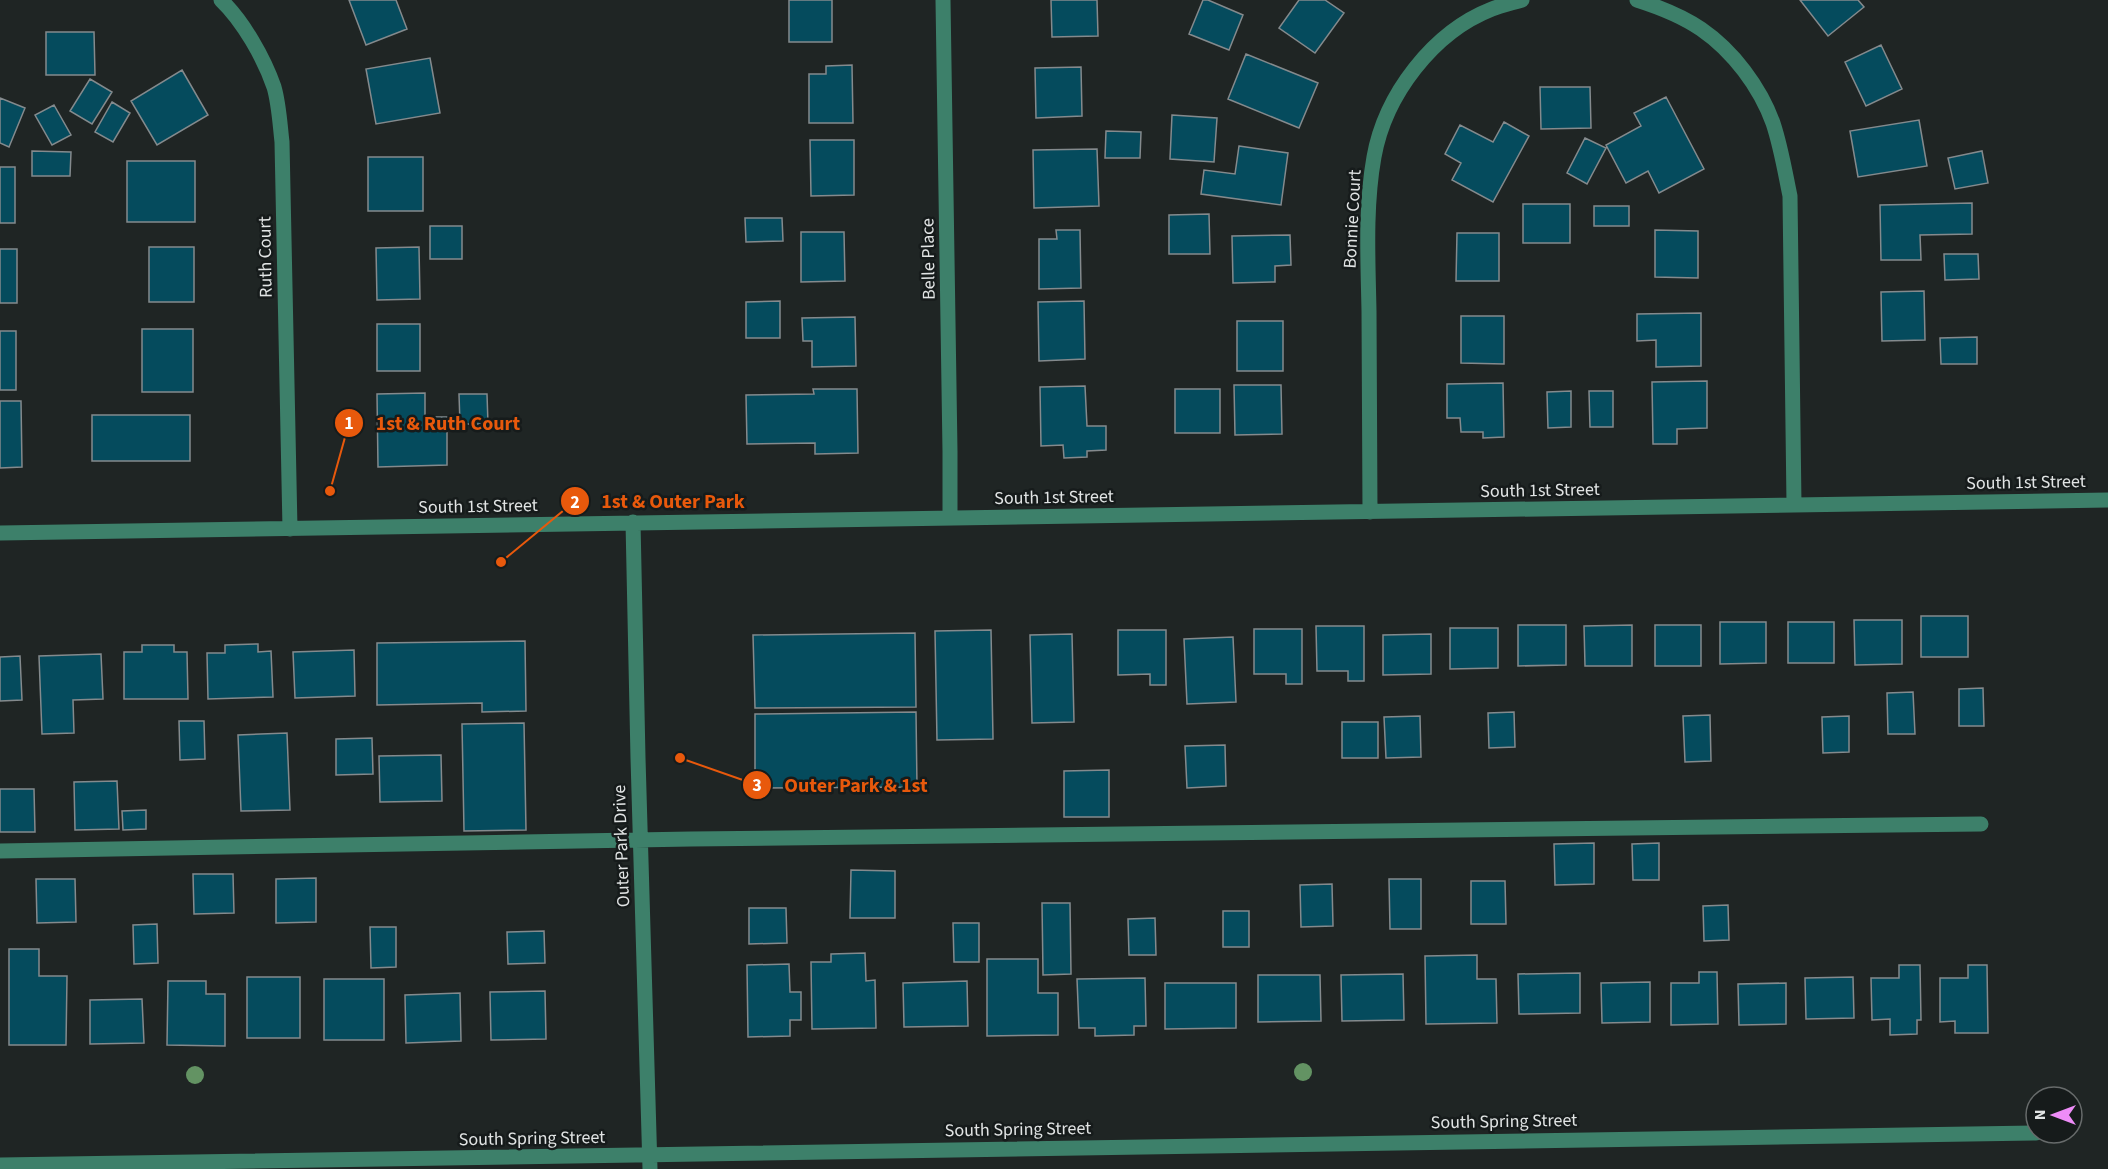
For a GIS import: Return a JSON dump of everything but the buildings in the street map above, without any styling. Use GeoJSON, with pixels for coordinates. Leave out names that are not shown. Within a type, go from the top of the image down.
{"type":"FeatureCollection","features":[{"type":"Feature","properties":{"kind":"street","name":"Ruth Court"},"geometry":{"type":"LineString","coordinates":[[221,0],[235,13],[254,44],[274,87],[282,142],[290,529]]}},
{"type":"Feature","properties":{"kind":"street","name":"Belle Place"},"geometry":{"type":"LineString","coordinates":[[943,0],[950,518]]}},
{"type":"Feature","properties":{"kind":"street","name":"Bonnie Court"},"geometry":{"type":"LineString","coordinates":[[1370,512],[1368,228],[1374,156],[1384,123],[1399,91],[1428,54],[1453,31],[1491,9],[1522,0]]}},
{"type":"Feature","properties":{"kind":"street"},"geometry":{"type":"LineString","coordinates":[[1637,0],[1664,9],[1701,29],[1728,53],[1755,86],[1773,123],[1790,196],[1794,504]]}},
{"type":"Feature","properties":{"kind":"street","name":"South 1st Street"},"geometry":{"type":"LineString","coordinates":[[0,533],[2108,500]]}},
{"type":"Feature","properties":{"kind":"street","name":"Outer Park Drive"},"geometry":{"type":"LineString","coordinates":[[633,522],[649,1162]]}},
{"type":"Feature","properties":{"kind":"street"},"geometry":{"type":"LineString","coordinates":[[0,851],[640,840],[1981,824]]}},
{"type":"Feature","properties":{"kind":"street","name":"South Spring Street"},"geometry":{"type":"LineString","coordinates":[[0,1165],[649,1162],[2024,1133]]}},
{"type":"Feature","properties":{"kind":"place","name":"1st & Ruth Court"},"geometry":{"type":"Point","coordinates":[330,491]}},
{"type":"Feature","properties":{"kind":"place","name":"1st & Outer Park"},"geometry":{"type":"Point","coordinates":[501,562]}},
{"type":"Feature","properties":{"kind":"place","name":"Outer Park & 1st"},"geometry":{"type":"Point","coordinates":[680,758]}}]}
